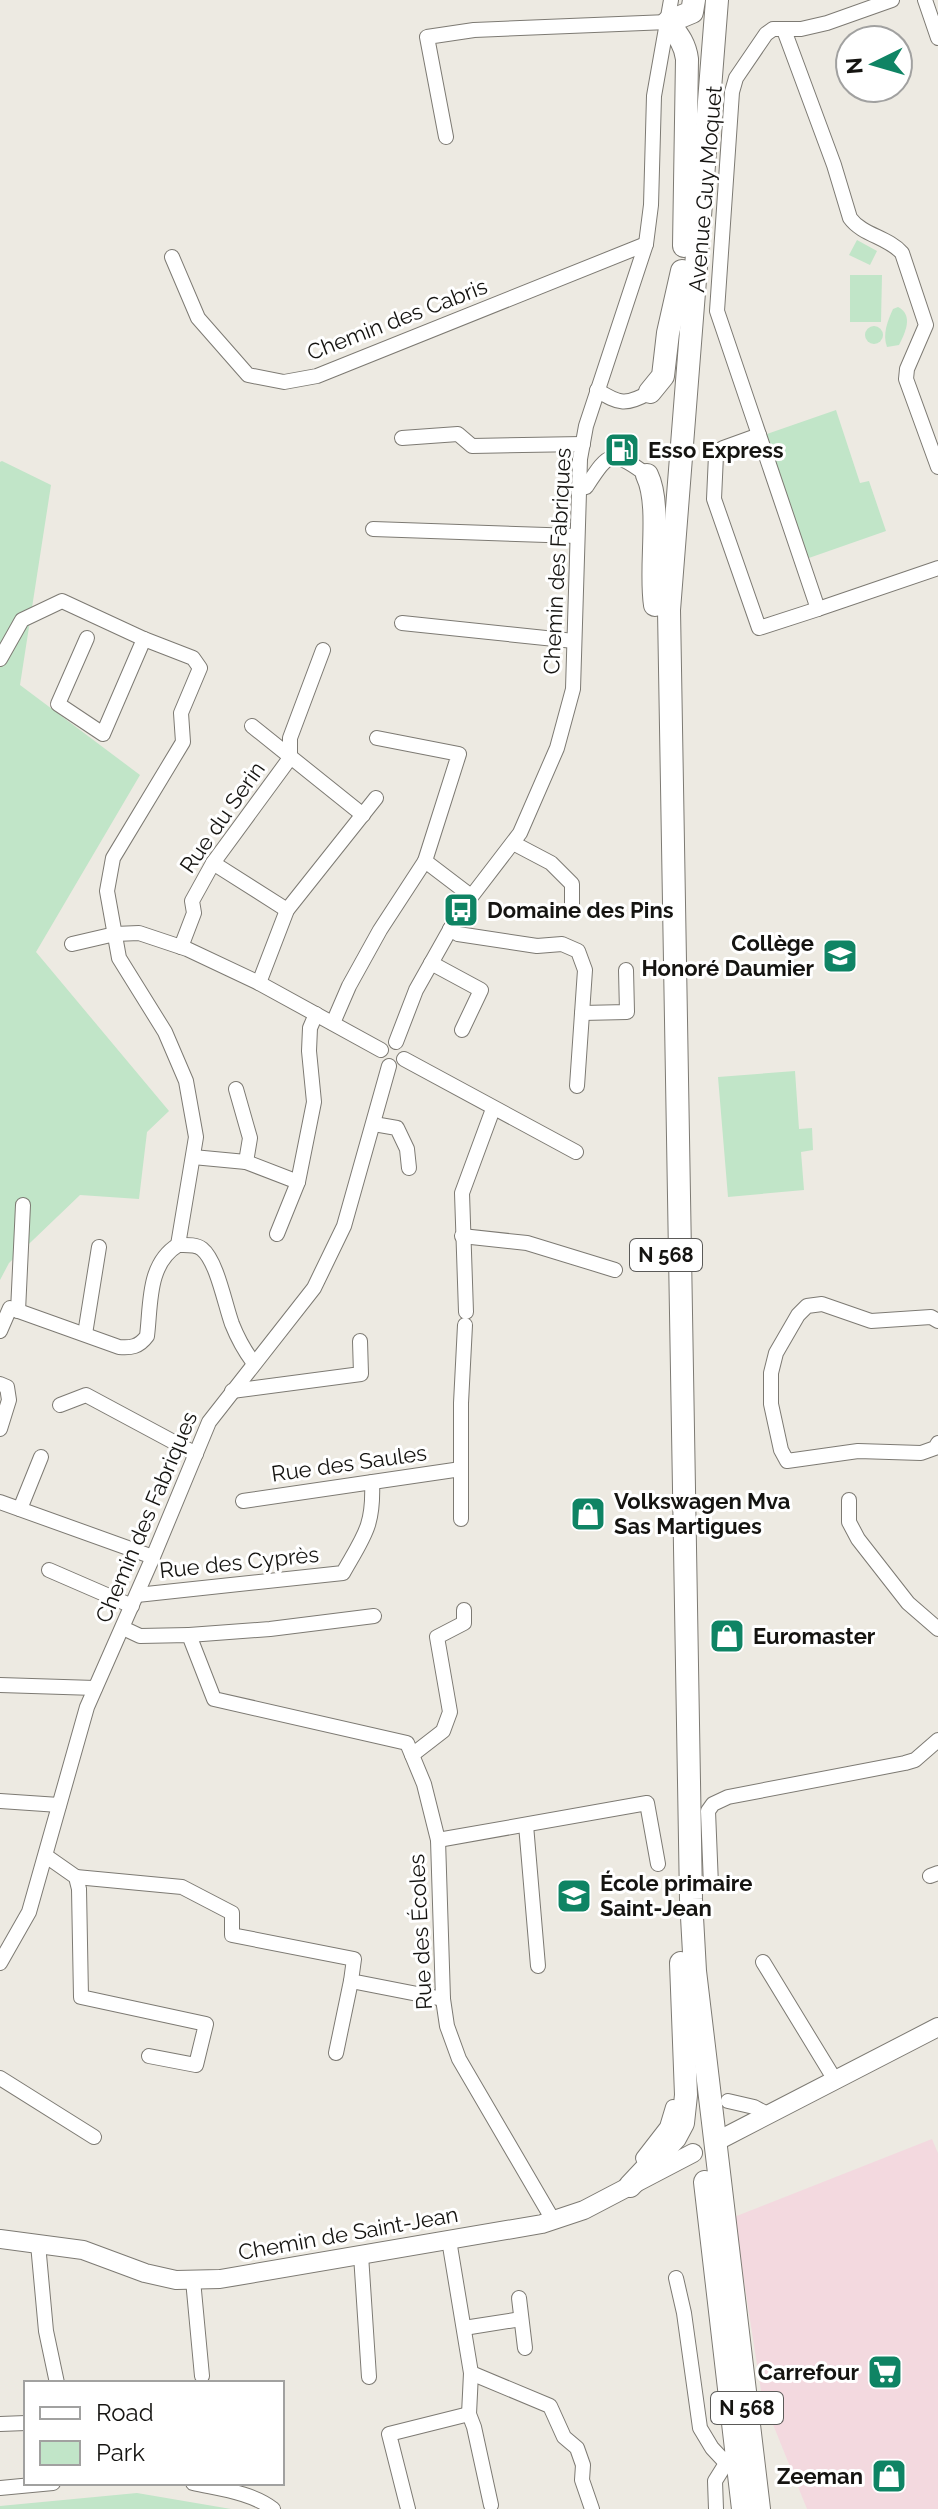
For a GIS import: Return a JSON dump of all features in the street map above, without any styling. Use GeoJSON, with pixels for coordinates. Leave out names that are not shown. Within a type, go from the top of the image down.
{"type":"FeatureCollection","features":[{"type":"Feature","properties":{"kind":"highway"},"geometry":{"type":"LineString","coordinates":[[684,246],[687,59],[670,11],[692,12],[694,0]]}},
{"type":"Feature","properties":{"kind":"highway","name":"N 568"},"geometry":{"type":"LineString","coordinates":[[704,0],[655,605],[654,672],[681,1963],[731,2455],[743,2509]]}},
{"type":"Feature","properties":{"kind":"highway","name":"N 568"},"geometry":{"type":"LineString","coordinates":[[717,0],[669,610],[669,695],[691,1899],[695,1971],[759,2509]]}},
{"type":"Feature","properties":{"kind":"highway"},"geometry":{"type":"LineString","coordinates":[[650,392],[663,376],[668,333],[682,271]]}},
{"type":"Feature","properties":{"kind":"highway"},"geometry":{"type":"LineString","coordinates":[[647,475],[654,489],[652,583],[655,605]]}},
{"type":"Feature","properties":{"kind":"highway"},"geometry":{"type":"LineString","coordinates":[[625,2189],[665,2150],[683,2123],[686,2095],[681,1963]]}},
{"type":"Feature","properties":{"kind":"highway"},"geometry":{"type":"LineString","coordinates":[[735,2307],[750,2369],[768,2509]]}},
{"type":"Feature","properties":{"kind":"main road"},"geometry":{"type":"LineString","coordinates":[[723,2138],[938,2027]]}},
{"type":"Feature","properties":{"kind":"main road","name":"Chemin de Saint-Jean"},"geometry":{"type":"LineString","coordinates":[[0,2239],[83,2250],[145,2273],[176,2280],[220,2279],[553,2220],[584,2210],[693,2153]]}},
{"type":"Feature","properties":{"kind":"street","name":"Avenue Guy Moquet"},"geometry":{"type":"LineString","coordinates":[[818,609],[717,311],[732,92],[736,78],[766,34],[773,29],[827,23],[892,0]]}},
{"type":"Feature","properties":{"kind":"street"},"geometry":{"type":"LineString","coordinates":[[925,0],[938,38]]}},
{"type":"Feature","properties":{"kind":"street"},"geometry":{"type":"LineString","coordinates":[[446,137],[427,37],[670,11]]}},
{"type":"Feature","properties":{"kind":"street","name":"Chemin des Fabriques"},"geometry":{"type":"LineString","coordinates":[[396,1042],[416,990],[450,929],[471,896],[520,833],[557,748],[573,689],[583,444],[597,390],[646,244],[651,205],[654,96],[670,11]]}},
{"type":"Feature","properties":{"kind":"street"},"geometry":{"type":"LineString","coordinates":[[784,30],[852,222],[897,247],[902,253],[926,325],[907,369],[906,379],[938,467]]}},
{"type":"Feature","properties":{"kind":"street","name":"Chemin des Cabris"},"geometry":{"type":"LineString","coordinates":[[172,257],[198,318],[248,375],[284,382],[317,376],[646,244]]}},
{"type":"Feature","properties":{"kind":"street"},"geometry":{"type":"LineString","coordinates":[[597,390],[613,401],[632,402],[650,392]]}},
{"type":"Feature","properties":{"kind":"street"},"geometry":{"type":"LineString","coordinates":[[402,438],[458,434],[472,446],[583,444]]}},
{"type":"Feature","properties":{"kind":"street"},"geometry":{"type":"LineString","coordinates":[[759,435],[723,448],[716,455],[714,499],[759,628],[938,568]]}},
{"type":"Feature","properties":{"kind":"street"},"geometry":{"type":"LineString","coordinates":[[579,488],[586,487],[601,462],[614,457],[628,460],[647,475]]}},
{"type":"Feature","properties":{"kind":"street"},"geometry":{"type":"LineString","coordinates":[[373,529],[577,536]]}},
{"type":"Feature","properties":{"kind":"street"},"geometry":{"type":"LineString","coordinates":[[0,659],[22,620],[62,601],[193,658],[200,668],[181,713],[183,742],[113,858],[107,891],[119,958],[165,1032],[186,1081],[196,1137],[178,1245],[161,1261],[154,1277],[147,1336],[142,1344],[131,1348],[119,1347],[14,1309]]}},
{"type":"Feature","properties":{"kind":"street"},"geometry":{"type":"LineString","coordinates":[[402,623],[574,641]]}},
{"type":"Feature","properties":{"kind":"street"},"geometry":{"type":"LineString","coordinates":[[87,638],[58,704],[103,734],[144,639]]}},
{"type":"Feature","properties":{"kind":"street"},"geometry":{"type":"LineString","coordinates":[[290,758],[290,738],[323,650]]}},
{"type":"Feature","properties":{"kind":"street"},"geometry":{"type":"LineString","coordinates":[[252,726],[363,815]]}},
{"type":"Feature","properties":{"kind":"street"},"geometry":{"type":"LineString","coordinates":[[333,1023],[349,986],[380,930],[425,861],[459,754],[377,738]]}},
{"type":"Feature","properties":{"kind":"street","name":"Rue du Serin"},"geometry":{"type":"LineString","coordinates":[[181,947],[194,913],[192,901],[213,863],[290,758]]}},
{"type":"Feature","properties":{"kind":"street"},"geometry":{"type":"LineString","coordinates":[[259,983],[287,910],[376,798]]}},
{"type":"Feature","properties":{"kind":"street"},"geometry":{"type":"LineString","coordinates":[[513,843],[551,863],[572,884],[572,910]]}},
{"type":"Feature","properties":{"kind":"street"},"geometry":{"type":"LineString","coordinates":[[425,861],[471,896]]}},
{"type":"Feature","properties":{"kind":"street"},"geometry":{"type":"LineString","coordinates":[[213,863],[287,910]]}},
{"type":"Feature","properties":{"kind":"street"},"geometry":{"type":"LineString","coordinates":[[450,929],[458,934],[537,946],[562,944],[578,951],[585,970],[577,1086]]}},
{"type":"Feature","properties":{"kind":"street"},"geometry":{"type":"LineString","coordinates":[[72,944],[115,934],[139,933],[181,947],[259,983],[381,1050]]}},
{"type":"Feature","properties":{"kind":"street"},"geometry":{"type":"LineString","coordinates":[[431,963],[481,990],[462,1030]]}},
{"type":"Feature","properties":{"kind":"street"},"geometry":{"type":"LineString","coordinates":[[582,1013],[627,1012],[626,970]]}},
{"type":"Feature","properties":{"kind":"street"},"geometry":{"type":"LineString","coordinates":[[277,1234],[298,1182],[314,1102],[309,1051],[310,1028],[316,1014]]}},
{"type":"Feature","properties":{"kind":"street"},"geometry":{"type":"LineString","coordinates":[[396,1042],[404,1048],[404,1059],[400,1065],[389,1066],[383,1061],[381,1050],[386,1044],[396,1042]]}},
{"type":"Feature","properties":{"kind":"street"},"geometry":{"type":"LineString","coordinates":[[404,1059],[576,1152]]}},
{"type":"Feature","properties":{"kind":"street","name":"Chemin des Fabriques"},"geometry":{"type":"LineString","coordinates":[[1,1961],[29,1912],[76,1737],[209,1422],[314,1288],[344,1226],[389,1066]]}},
{"type":"Feature","properties":{"kind":"street"},"geometry":{"type":"LineString","coordinates":[[236,1089],[250,1138],[246,1162]]}},
{"type":"Feature","properties":{"kind":"street"},"geometry":{"type":"LineString","coordinates":[[461,1519],[465,1318],[462,1193],[493,1109]]}},
{"type":"Feature","properties":{"kind":"street"},"geometry":{"type":"LineString","coordinates":[[374,1124],[397,1128],[407,1149],[409,1168]]}},
{"type":"Feature","properties":{"kind":"street"},"geometry":{"type":"LineString","coordinates":[[193,1157],[246,1162],[298,1182]]}},
{"type":"Feature","properties":{"kind":"street"},"geometry":{"type":"LineString","coordinates":[[0,1331],[14,1309],[23,1205]]}},
{"type":"Feature","properties":{"kind":"street"},"geometry":{"type":"LineString","coordinates":[[462,1236],[527,1243],[615,1270]]}},
{"type":"Feature","properties":{"kind":"street"},"geometry":{"type":"LineString","coordinates":[[178,1245],[201,1248],[211,1261],[232,1324],[253,1362]]}},
{"type":"Feature","properties":{"kind":"street"},"geometry":{"type":"LineString","coordinates":[[85,1334],[99,1247]]}},
{"type":"Feature","properties":{"kind":"street"},"geometry":{"type":"LineString","coordinates":[[938,1321],[931,1317],[871,1321],[822,1304],[807,1306],[798,1315],[776,1353],[771,1373],[771,1404],[781,1450],[787,1461],[858,1451],[921,1453],[935,1448],[938,1443]]}},
{"type":"Feature","properties":{"kind":"street"},"geometry":{"type":"LineString","coordinates":[[232,1391],[361,1374],[360,1341]]}},
{"type":"Feature","properties":{"kind":"street"},"geometry":{"type":"LineString","coordinates":[[0,1384],[7,1387],[9,1400],[0,1429]]}},
{"type":"Feature","properties":{"kind":"street"},"geometry":{"type":"LineString","coordinates":[[60,1405],[86,1395],[196,1454]]}},
{"type":"Feature","properties":{"kind":"street"},"geometry":{"type":"LineString","coordinates":[[20,1509],[41,1457]]}},
{"type":"Feature","properties":{"kind":"street","name":"Rue des Saules"},"geometry":{"type":"LineString","coordinates":[[243,1501],[461,1469]]}},
{"type":"Feature","properties":{"kind":"street","name":"Rue des Cyprès"},"geometry":{"type":"LineString","coordinates":[[134,1601],[343,1573],[366,1532],[373,1511],[372,1482]]}},
{"type":"Feature","properties":{"kind":"street"},"geometry":{"type":"LineString","coordinates":[[849,1500],[849,1522],[858,1539],[908,1603],[938,1629]]}},
{"type":"Feature","properties":{"kind":"street"},"geometry":{"type":"LineString","coordinates":[[0,1502],[153,1557]]}},
{"type":"Feature","properties":{"kind":"street"},"geometry":{"type":"LineString","coordinates":[[49,1570],[134,1601]]}},
{"type":"Feature","properties":{"kind":"street"},"geometry":{"type":"LineString","coordinates":[[412,1755],[443,1731],[450,1712],[437,1637],[464,1623],[464,1610]]}},
{"type":"Feature","properties":{"kind":"street"},"geometry":{"type":"LineString","coordinates":[[123,1628],[140,1636],[189,1635],[374,1616]]}},
{"type":"Feature","properties":{"kind":"street"},"geometry":{"type":"LineString","coordinates":[[189,1635],[214,1699],[407,1743],[424,1784],[438,1840]]}},
{"type":"Feature","properties":{"kind":"street"},"geometry":{"type":"LineString","coordinates":[[0,1685],[95,1688]]}},
{"type":"Feature","properties":{"kind":"street"},"geometry":{"type":"LineString","coordinates":[[711,1885],[708,1811],[713,1804],[728,1797],[905,1763],[915,1760],[938,1740]]}},
{"type":"Feature","properties":{"kind":"street"},"geometry":{"type":"LineString","coordinates":[[0,1801],[59,1805]]}},
{"type":"Feature","properties":{"kind":"street","name":"Rue des Écoles"},"geometry":{"type":"LineString","coordinates":[[553,2220],[459,2059],[447,2026],[443,1999],[438,1840],[647,1803],[658,1864]]}},
{"type":"Feature","properties":{"kind":"street"},"geometry":{"type":"LineString","coordinates":[[526,1825],[538,1966]]}},
{"type":"Feature","properties":{"kind":"street"},"geometry":{"type":"LineString","coordinates":[[46,1856],[76,1877],[182,1887],[232,1913],[232,1935],[354,1959],[336,2053]]}},
{"type":"Feature","properties":{"kind":"street"},"geometry":{"type":"LineString","coordinates":[[76,1877],[79,1889],[81,1997],[206,2024],[196,2065],[149,2056]]}},
{"type":"Feature","properties":{"kind":"street"},"geometry":{"type":"LineString","coordinates":[[763,1962],[835,2080]]}},
{"type":"Feature","properties":{"kind":"street"},"geometry":{"type":"LineString","coordinates":[[351,1981],[443,1999]]}},
{"type":"Feature","properties":{"kind":"street"},"geometry":{"type":"LineString","coordinates":[[0,2078],[94,2137]]}},
{"type":"Feature","properties":{"kind":"street"},"geometry":{"type":"LineString","coordinates":[[728,2101],[754,2107],[769,2115]]}},
{"type":"Feature","properties":{"kind":"street"},"geometry":{"type":"LineString","coordinates":[[625,2189],[632,2171],[667,2127],[673,2107]]}},
{"type":"Feature","properties":{"kind":"street"},"geometry":{"type":"LineString","coordinates":[[449,2240],[471,2373],[469,2414],[491,2505]]}},
{"type":"Feature","properties":{"kind":"street"},"geometry":{"type":"LineString","coordinates":[[38,2244],[46,2331],[57,2381]]}},
{"type":"Feature","properties":{"kind":"street"},"geometry":{"type":"LineString","coordinates":[[361,2255],[369,2377]]}},
{"type":"Feature","properties":{"kind":"street"},"geometry":{"type":"LineString","coordinates":[[676,2278],[700,2428],[712,2448],[731,2455],[715,2481],[716,2509]]}},
{"type":"Feature","properties":{"kind":"street"},"geometry":{"type":"LineString","coordinates":[[193,2280],[202,2376]]}},
{"type":"Feature","properties":{"kind":"street"},"geometry":{"type":"LineString","coordinates":[[519,2298],[525,2348]]}},
{"type":"Feature","properties":{"kind":"street"},"geometry":{"type":"LineString","coordinates":[[464,2328],[521,2319]]}},
{"type":"Feature","properties":{"kind":"street"},"geometry":{"type":"LineString","coordinates":[[471,2373],[550,2406],[564,2437],[577,2448],[583,2465],[582,2480],[592,2509]]}},
{"type":"Feature","properties":{"kind":"street"},"geometry":{"type":"LineString","coordinates":[[408,2509],[389,2434],[469,2414]]}},
{"type":"Feature","properties":{"kind":"street"},"geometry":{"type":"LineString","coordinates":[[0,2424],[24,2423]]}},
{"type":"Feature","properties":{"kind":"street"},"geometry":{"type":"LineString","coordinates":[[0,2488],[32,2485]]}},
{"type":"Feature","properties":{"kind":"street"},"geometry":{"type":"LineString","coordinates":[[202,2485],[231,2491],[273,2509]]}},
{"type":"Feature","properties":{"kind":"shaded area"},"geometry":{"type":"Polygon","coordinates":[[[932,2139],[938,2153],[938,2509],[807,2509],[762,2397],[734,2217],[932,2139]]]}},
{"type":"Feature","properties":{"kind":"green space"},"geometry":{"type":"Polygon","coordinates":[[[857,240],[877,251],[870,265],[849,255],[857,240]]]}},
{"type":"Feature","properties":{"kind":"green space"},"geometry":{"type":"Polygon","coordinates":[[[850,275],[882,275],[881,322],[850,322],[850,275]]]}},
{"type":"Feature","properties":{"kind":"green space"},"geometry":{"type":"Polygon","coordinates":[[[898,307],[906,315],[906,330],[899,345],[887,347],[886,327],[893,309],[898,307]]]}},
{"type":"Feature","properties":{"kind":"green space"},"geometry":{"type":"Polygon","coordinates":[[[874,326],[883,335],[874,344],[865,335],[874,326]]]}},
{"type":"Feature","properties":{"kind":"green space"},"geometry":{"type":"Polygon","coordinates":[[[836,410],[860,483],[869,481],[886,531],[806,559],[764,435],[836,410]]]}},
{"type":"Feature","properties":{"kind":"green space"},"geometry":{"type":"Polygon","coordinates":[[[0,462],[51,485],[20,685],[140,775],[36,952],[169,1111],[147,1132],[139,1199],[80,1195],[9,1263],[0,1280],[0,462]]]}},
{"type":"Feature","properties":{"kind":"green space"},"geometry":{"type":"Polygon","coordinates":[[[795,1071],[799,1129],[812,1128],[813,1150],[801,1152],[804,1190],[728,1197],[718,1077],[795,1071]]]}},
{"type":"Feature","properties":{"kind":"green space"},"geometry":{"type":"Polygon","coordinates":[[[137,2493],[231,2509],[0,2509],[0,2506],[137,2493]]]}},
{"type":"Feature","properties":{"kind":"place","name":"Esso Express"},"geometry":{"type":"Point","coordinates":[622,450]}},
{"type":"Feature","properties":{"kind":"place","name":"Domaine des Pins"},"geometry":{"type":"Point","coordinates":[461,910]}},
{"type":"Feature","properties":{"kind":"place","name":"Collège Honoré Daumier"},"geometry":{"type":"Point","coordinates":[840,956]}},
{"type":"Feature","properties":{"kind":"place","name":"Volkswagen Mva Sas Martigues"},"geometry":{"type":"Point","coordinates":[588,1514]}},
{"type":"Feature","properties":{"kind":"place","name":"Euromaster"},"geometry":{"type":"Point","coordinates":[727,1636]}},
{"type":"Feature","properties":{"kind":"place","name":"École primaire Saint-Jean"},"geometry":{"type":"Point","coordinates":[574,1896]}},
{"type":"Feature","properties":{"kind":"place","name":"Carrefour"},"geometry":{"type":"Point","coordinates":[885,2372]}},
{"type":"Feature","properties":{"kind":"place","name":"Zeeman"},"geometry":{"type":"Point","coordinates":[889,2476]}}]}
